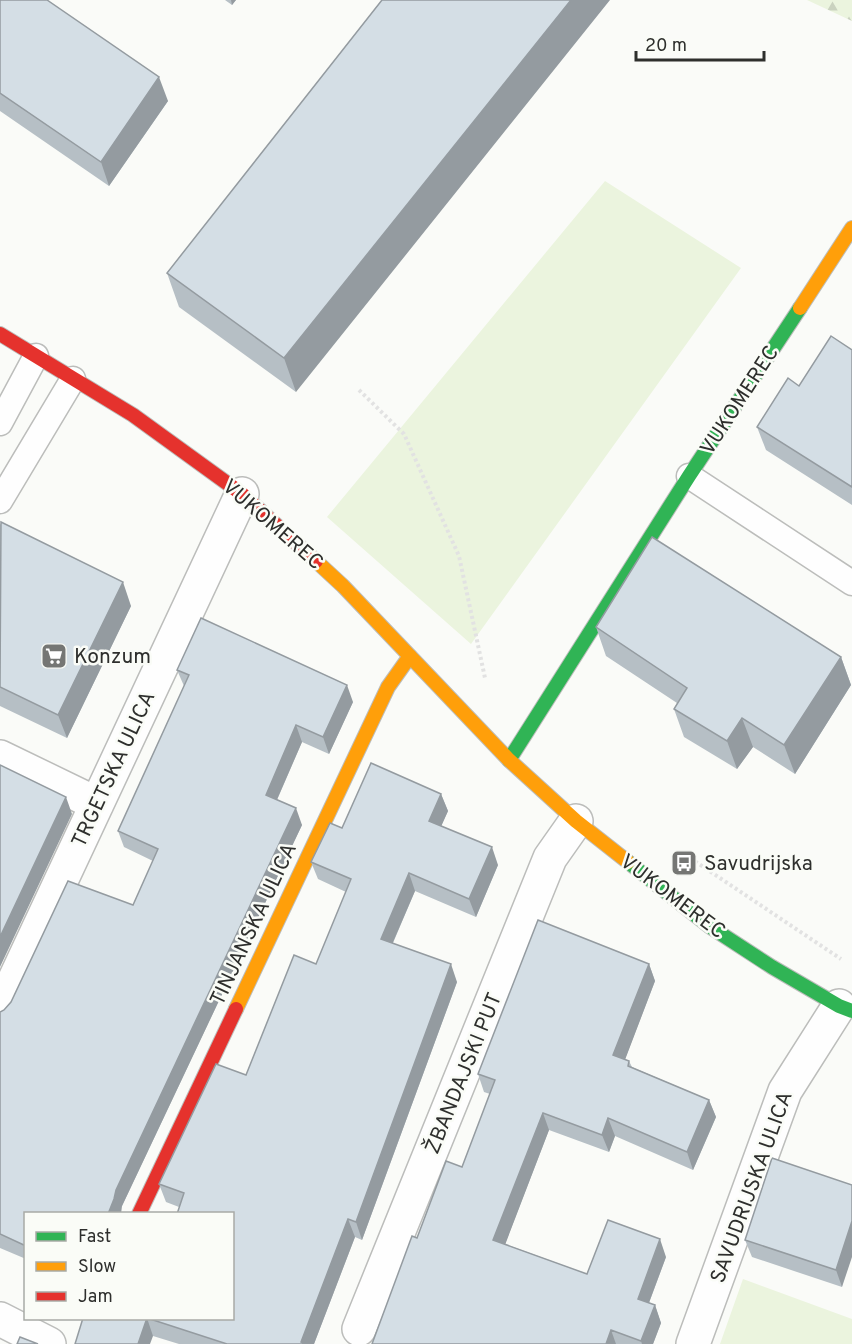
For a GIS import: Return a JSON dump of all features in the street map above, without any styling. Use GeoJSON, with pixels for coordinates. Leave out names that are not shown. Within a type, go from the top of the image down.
{"type":"FeatureCollection","features":[{"type":"Feature","properties":{"kind":"street","name":"VUKOMEREC"},"geometry":{"type":"LineString","coordinates":[[509,760],[689,476],[847,249]]}},
{"type":"Feature","properties":{"kind":"street","name":"VUKOMEREC"},"geometry":{"type":"LineString","coordinates":[[0,334],[133,415],[242,494],[343,586],[509,760],[576,821],[709,926],[772,967],[845,1008]]}},
{"type":"Feature","properties":{"kind":"street","name":"TRGETSKA ULICA"},"geometry":{"type":"LineString","coordinates":[[0,1011],[242,494]]}},
{"type":"Feature","properties":{"kind":"street","name":"TINJANSKA ULICA"},"geometry":{"type":"LineString","coordinates":[[140,1212],[388,687],[410,656]]}},
{"type":"Feature","properties":{"kind":"street"},"geometry":{"type":"LineString","coordinates":[[0,758],[97,804]]}},
{"type":"Feature","properties":{"kind":"street","name":"ŽBANDAJSKI PUT"},"geometry":{"type":"LineString","coordinates":[[359,1329],[550,858],[576,821]]}},
{"type":"Feature","properties":{"kind":"street","name":"SAVUDRIJSKA ULICA"},"geometry":{"type":"LineString","coordinates":[[693,1344],[785,1091],[845,1008]]}},
{"type":"Feature","properties":{"kind":"street"},"geometry":{"type":"LineString","coordinates":[[0,1319],[49,1344]]}},
{"type":"Feature","properties":{"kind":"lane"},"geometry":{"type":"LineString","coordinates":[[0,423],[36,356]]}},
{"type":"Feature","properties":{"kind":"lane"},"geometry":{"type":"LineString","coordinates":[[0,501],[73,378]]}},
{"type":"Feature","properties":{"kind":"lane"},"geometry":{"type":"LineString","coordinates":[[689,476],[852,583]]}},
{"type":"Feature","properties":{"kind":"path"},"geometry":{"type":"LineString","coordinates":[[358,390],[404,434],[459,556],[487,687]]}},
{"type":"Feature","properties":{"kind":"green space"},"geometry":{"type":"Polygon","coordinates":[[[807,0],[852,0],[852,21],[807,0]]]}},
{"type":"Feature","properties":{"kind":"green space"},"geometry":{"type":"Polygon","coordinates":[[[605,181],[741,268],[471,644],[327,517],[605,181]]]}},
{"type":"Feature","properties":{"kind":"green space"},"geometry":{"type":"Polygon","coordinates":[[[743,1279],[852,1319],[852,1344],[720,1344],[743,1279]]]}},
{"type":"Feature","properties":{"kind":"building"},"geometry":{"type":"Polygon","coordinates":[[[0,0],[47,0],[159,77],[101,162],[0,93],[0,0]]]}},
{"type":"Feature","properties":{"kind":"building"},"geometry":{"type":"Polygon","coordinates":[[[382,0],[571,0],[284,358],[167,273],[382,0]]]}},
{"type":"Feature","properties":{"kind":"building"},"geometry":{"type":"Polygon","coordinates":[[[831,336],[852,350],[852,487],[757,427],[788,378],[799,386],[831,336]]]}},
{"type":"Feature","properties":{"kind":"building","name":"Konzum"},"geometry":{"type":"Polygon","coordinates":[[[1,522],[123,582],[58,715],[0,687],[1,522]]]}},
{"type":"Feature","properties":{"kind":"building"},"geometry":{"type":"Polygon","coordinates":[[[652,537],[841,657],[784,745],[742,718],[727,741],[674,709],[687,688],[596,627],[652,537]]]}},
{"type":"Feature","properties":{"kind":"building"},"geometry":{"type":"Polygon","coordinates":[[[201,618],[347,685],[323,737],[296,725],[266,795],[296,808],[116,1190],[109,1212],[24,1212],[24,1245],[0,1234],[0,1012],[11,1002],[68,881],[133,905],[158,849],[118,831],[189,675],[177,670],[201,618]]]}},
{"type":"Feature","properties":{"kind":"building"},"geometry":{"type":"Polygon","coordinates":[[[371,763],[441,794],[429,821],[492,847],[469,899],[409,873],[381,939],[451,964],[356,1222],[348,1219],[301,1342],[307,1344],[227,1344],[153,1320],[234,1320],[234,1212],[178,1212],[184,1193],[159,1184],[216,1064],[246,1075],[294,955],[316,964],[351,879],[311,862],[330,823],[342,828],[371,763]]]}},
{"type":"Feature","properties":{"kind":"building"},"geometry":{"type":"Polygon","coordinates":[[[0,765],[66,797],[0,937],[0,765]]]}},
{"type":"Feature","properties":{"kind":"building"},"geometry":{"type":"Polygon","coordinates":[[[538,920],[649,964],[613,1055],[629,1061],[628,1066],[709,1100],[687,1152],[608,1118],[602,1135],[543,1113],[493,1240],[587,1274],[608,1220],[660,1239],[638,1299],[655,1305],[641,1341],[611,1330],[606,1344],[372,1344],[412,1236],[417,1238],[446,1161],[462,1167],[495,1080],[478,1074],[538,920]]]}},
{"type":"Feature","properties":{"kind":"building"},"geometry":{"type":"Polygon","coordinates":[[[772,1158],[852,1185],[852,1221],[836,1270],[745,1240],[772,1158]]]}},
{"type":"Feature","properties":{"kind":"building"},"geometry":{"type":"Polygon","coordinates":[[[82,1320],[146,1320],[138,1344],[75,1344],[82,1320]]]}},
{"type":"Feature","properties":{"kind":"building"},"geometry":{"type":"Polygon","coordinates":[[[20,1337],[38,1344],[17,1344],[20,1337]]]}},
{"type":"Feature","properties":{"kind":"traffic: fast"},"geometry":{"type":"LineString","coordinates":[[509,760],[689,476],[800,308]]}},
{"type":"Feature","properties":{"kind":"traffic: fast"},"geometry":{"type":"LineString","coordinates":[[628,862],[709,926],[772,967],[839,1006],[852,1011]]}},
{"type":"Feature","properties":{"kind":"traffic: slow"},"geometry":{"type":"LineString","coordinates":[[800,308],[852,228]]}},
{"type":"Feature","properties":{"kind":"traffic: slow"},"geometry":{"type":"LineString","coordinates":[[316,561],[343,586],[509,760],[576,821],[628,862]]}},
{"type":"Feature","properties":{"kind":"traffic: slow"},"geometry":{"type":"LineString","coordinates":[[236,1009],[388,687],[410,656]]}},
{"type":"Feature","properties":{"kind":"traffic: jam"},"geometry":{"type":"LineString","coordinates":[[0,334],[133,415],[242,494],[316,561]]}},
{"type":"Feature","properties":{"kind":"traffic: jam"},"geometry":{"type":"LineString","coordinates":[[140,1212],[236,1009]]}},
{"type":"Feature","properties":{"kind":"place","name":"Konzum"},"geometry":{"type":"Point","coordinates":[54,656]}},
{"type":"Feature","properties":{"kind":"place","name":"Savudrijska"},"geometry":{"type":"Point","coordinates":[684,863]}}]}
